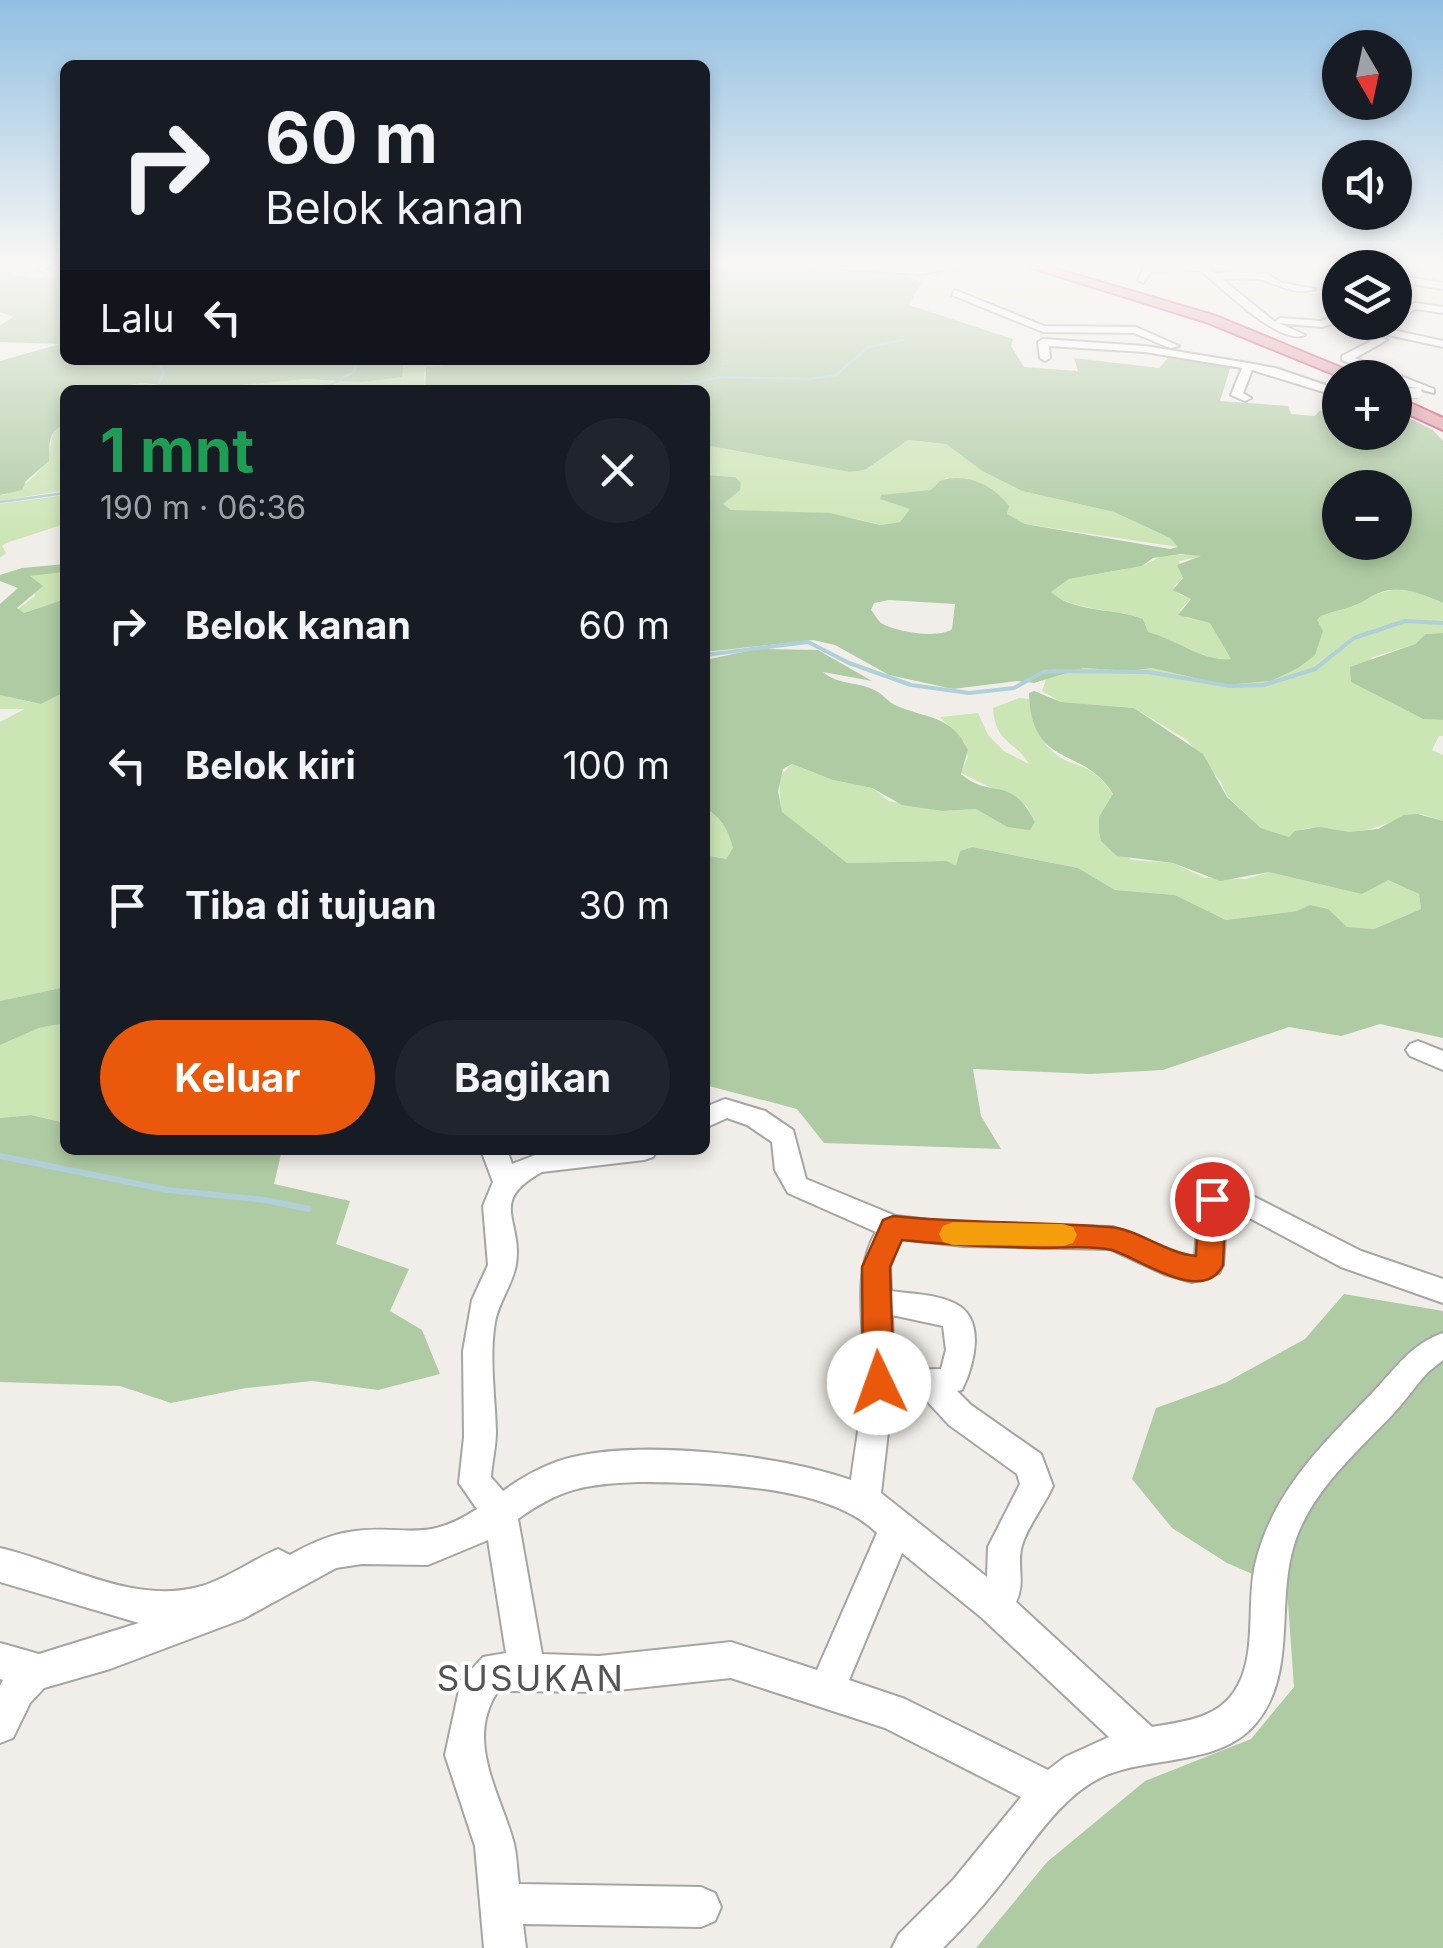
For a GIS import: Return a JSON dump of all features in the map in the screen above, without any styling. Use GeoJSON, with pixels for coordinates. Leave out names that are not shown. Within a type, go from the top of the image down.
{"type":"FeatureCollection","features":[{"type":"Feature","properties":{"kind":"highway"},"geometry":{"type":"LineString","coordinates":[[1293,358],[1322,369]]}},
{"type":"Feature","properties":{"kind":"highway"},"geometry":{"type":"LineString","coordinates":[[1412,403],[1443,417]]}},
{"type":"Feature","properties":{"kind":"highway"},"geometry":{"type":"LineString","coordinates":[[1412,406],[1443,425]]}},
{"type":"Feature","properties":{"kind":"street"},"geometry":{"type":"LineString","coordinates":[[1157,365],[1160,358]]}},
{"type":"Feature","properties":{"kind":"street"},"geometry":{"type":"LineString","coordinates":[[1200,358],[1276,371],[1322,388]]}},
{"type":"Feature","properties":{"kind":"street"},"geometry":{"type":"LineString","coordinates":[[1245,398],[1237,395],[1248,366]]}},
{"type":"Feature","properties":{"kind":"street"},"geometry":{"type":"LineString","coordinates":[[1430,393],[1438,378]]}},
{"type":"Feature","properties":{"kind":"street"},"geometry":{"type":"LineString","coordinates":[[1418,1050],[1443,1062]]}},
{"type":"Feature","properties":{"kind":"street"},"geometry":{"type":"LineString","coordinates":[[710,1116],[725,1108],[756,1118],[784,1137],[788,1170],[796,1186],[893,1228],[963,1235],[1113,1238],[1174,1266],[1204,1269],[1209,1265],[1212,1199],[1229,1195],[1351,1259],[1443,1291]]}},
{"type":"Feature","properties":{"kind":"street"},"geometry":{"type":"LineString","coordinates":[[496,1155],[502,1174],[514,1178]]}},
{"type":"Feature","properties":{"kind":"street"},"geometry":{"type":"LineString","coordinates":[[527,1669],[500,1512],[475,1482],[480,1434],[478,1367],[486,1299],[502,1264],[494,1228],[495,1208],[506,1184],[545,1161],[599,1155]]}},
{"type":"Feature","properties":{"kind":"street"},"geometry":{"type":"LineString","coordinates":[[864,1502],[879,1383],[874,1300],[879,1252],[893,1228]]}},
{"type":"Feature","properties":{"kind":"street"},"geometry":{"type":"LineString","coordinates":[[874,1300],[945,1312],[954,1318],[959,1329],[960,1366],[951,1380],[931,1385],[879,1383]]}},
{"type":"Feature","properties":{"kind":"street"},"geometry":{"type":"LineString","coordinates":[[913,1948],[966,1895],[1078,1769],[1143,1744],[1227,1726],[1244,1711],[1263,1669],[1272,1566],[1292,1507],[1333,1453],[1400,1385],[1411,1365],[1430,1350],[1443,1346]]}},
{"type":"Feature","properties":{"kind":"street"},"geometry":{"type":"LineString","coordinates":[[931,1385],[960,1416],[1030,1465],[1035,1476],[1037,1486],[1010,1532],[998,1566],[1006,1586],[997,1605]]}},
{"type":"Feature","properties":{"kind":"street"},"geometry":{"type":"LineString","coordinates":[[0,1565],[84,1594],[136,1605],[177,1608],[217,1597],[274,1568],[365,1546],[414,1550],[439,1546],[569,1473],[604,1468],[696,1469],[806,1484],[864,1502],[997,1605],[1143,1744]]}},
{"type":"Feature","properties":{"kind":"street"},"geometry":{"type":"LineString","coordinates":[[827,1688],[896,1528]]}},
{"type":"Feature","properties":{"kind":"street"},"geometry":{"type":"LineString","coordinates":[[0,1725],[22,1682],[17,1665],[66,1666],[248,1600],[311,1561]]}},
{"type":"Feature","properties":{"kind":"street"},"geometry":{"type":"LineString","coordinates":[[505,1948],[495,1846],[464,1754],[474,1694],[484,1678],[496,1670],[599,1674],[731,1660],[827,1688],[931,1729],[1053,1793]]}},
{"type":"Feature","properties":{"kind":"street"},"geometry":{"type":"LineString","coordinates":[[502,1904],[701,1907]]}},
{"type":"Feature","properties":{"kind":"green space"},"geometry":{"type":"Polygon","coordinates":[[[60,358],[60,365],[403,365],[402,377],[362,382],[305,379],[241,385],[60,385],[60,426],[52,435],[49,461],[26,481],[22,490],[0,495],[0,361],[60,358]]]}},
{"type":"Feature","properties":{"kind":"green space"},"geometry":{"type":"Polygon","coordinates":[[[710,358],[1018,358],[1024,367],[1078,371],[1074,358],[1159,368],[1168,358],[1231,366],[1220,401],[1288,406],[1291,414],[1315,416],[1322,411],[1322,450],[1412,450],[1412,420],[1433,430],[1443,441],[1443,603],[1405,590],[1377,594],[1321,616],[1317,620],[1323,631],[1315,655],[1298,668],[1271,681],[1225,685],[1152,668],[1083,668],[1034,683],[1017,681],[953,689],[889,675],[835,645],[813,640],[710,651],[710,475],[736,477],[741,483],[740,490],[723,504],[731,510],[830,513],[880,525],[900,522],[910,509],[880,499],[881,495],[931,490],[940,481],[969,479],[995,492],[1009,506],[1007,514],[1025,524],[1170,549],[1178,547],[1170,538],[1114,512],[1022,491],[982,471],[946,444],[908,440],[865,470],[849,472],[710,446],[710,385],[425,385],[426,367],[444,365],[710,365],[710,358]],[[1201,556],[1153,558],[1142,566],[1069,579],[1051,592],[1072,604],[1143,619],[1148,632],[1200,654],[1231,659],[1210,623],[1178,615],[1191,599],[1173,590],[1183,578],[1177,565],[1201,556]],[[889,600],[874,603],[871,610],[888,626],[928,634],[952,629],[955,604],[889,600]]]}},
{"type":"Feature","properties":{"kind":"green space"},"geometry":{"type":"Polygon","coordinates":[[[404,365],[437,365],[424,372],[425,385],[231,385],[305,379],[362,382],[403,371],[404,365]]]}},
{"type":"Feature","properties":{"kind":"green space"},"geometry":{"type":"Polygon","coordinates":[[[59,427],[60,491],[0,501],[0,495],[21,487],[40,469],[59,427]]]}},
{"type":"Feature","properties":{"kind":"green space"},"geometry":{"type":"Polygon","coordinates":[[[908,440],[946,444],[982,471],[1022,491],[1114,512],[1170,538],[1178,547],[1025,524],[1007,514],[1003,498],[998,495],[946,478],[932,490],[909,494],[907,505],[911,509],[900,522],[880,525],[853,518],[731,510],[722,504],[741,483],[737,477],[710,475],[710,446],[849,472],[865,470],[908,440]]]}},
{"type":"Feature","properties":{"kind":"green space"},"geometry":{"type":"Polygon","coordinates":[[[60,496],[60,526],[6,543],[2,546],[6,553],[0,558],[0,504],[60,496]]]}},
{"type":"Feature","properties":{"kind":"green space"},"geometry":{"type":"Polygon","coordinates":[[[1162,556],[1204,556],[1179,561],[1183,578],[1174,586],[1180,595],[1191,598],[1180,610],[1187,618],[1210,623],[1232,659],[1200,654],[1148,632],[1143,619],[1083,607],[1051,592],[1069,579],[1142,566],[1162,556]]]}},
{"type":"Feature","properties":{"kind":"green space"},"geometry":{"type":"Polygon","coordinates":[[[60,564],[60,573],[30,576],[43,586],[17,608],[24,613],[60,601],[60,694],[41,704],[0,695],[0,604],[18,588],[0,581],[0,575],[22,568],[60,564]]]}},
{"type":"Feature","properties":{"kind":"green space"},"geometry":{"type":"Polygon","coordinates":[[[60,573],[60,601],[24,613],[17,610],[35,596],[29,576],[60,573]]]}},
{"type":"Feature","properties":{"kind":"green space"},"geometry":{"type":"Polygon","coordinates":[[[1408,588],[1443,603],[1443,633],[1426,634],[1415,644],[1373,657],[1351,682],[1423,719],[1443,720],[1443,736],[1439,736],[1432,750],[1443,755],[1443,821],[1420,814],[1360,831],[1311,828],[1289,837],[1261,828],[1227,796],[1221,782],[1187,740],[1134,708],[1061,702],[1042,691],[1046,679],[1083,668],[1152,668],[1225,685],[1271,681],[1316,644],[1317,620],[1321,616],[1374,595],[1408,588]]]}},
{"type":"Feature","properties":{"kind":"green space"},"geometry":{"type":"Polygon","coordinates":[[[1443,633],[1443,720],[1423,719],[1351,682],[1350,667],[1415,644],[1426,634],[1443,633]]]}},
{"type":"Feature","properties":{"kind":"green space"},"geometry":{"type":"Polygon","coordinates":[[[757,649],[818,650],[872,681],[823,672],[829,676],[869,688],[895,705],[937,719],[954,730],[968,750],[961,774],[972,782],[1018,798],[1035,822],[1030,830],[1007,827],[976,809],[942,811],[902,805],[872,788],[833,780],[792,764],[783,769],[778,791],[782,812],[847,863],[947,861],[956,866],[960,851],[972,847],[1078,868],[1115,890],[1175,895],[1226,920],[1297,911],[1310,905],[1328,909],[1347,927],[1374,929],[1421,909],[1419,894],[1388,880],[1362,894],[1269,872],[1220,881],[1173,863],[1117,856],[1101,841],[1099,831],[1099,817],[1113,794],[1088,768],[1049,746],[1039,734],[1029,693],[1034,691],[1061,702],[1134,708],[1203,754],[1227,797],[1261,828],[1289,837],[1295,831],[1319,827],[1349,832],[1378,829],[1404,815],[1418,814],[1443,821],[1443,1038],[1380,1024],[1341,1036],[1289,1027],[1163,1070],[1091,1074],[973,1069],[981,1116],[1001,1149],[824,1143],[797,1109],[710,1086],[710,856],[726,859],[733,848],[724,825],[710,812],[710,659],[757,649]]]}},
{"type":"Feature","properties":{"kind":"green space"},"geometry":{"type":"Polygon","coordinates":[[[60,694],[60,988],[0,1001],[0,722],[25,709],[0,709],[0,695],[41,704],[60,694]]]}},
{"type":"Feature","properties":{"kind":"green space"},"geometry":{"type":"Polygon","coordinates":[[[1019,698],[1029,699],[1046,745],[1058,756],[1089,770],[1113,795],[1100,817],[1131,860],[1173,863],[1205,878],[1246,879],[1269,872],[1388,880],[1419,894],[1421,909],[1374,929],[1347,927],[1328,910],[1310,906],[1226,920],[1175,895],[1115,890],[1078,868],[972,847],[960,851],[957,867],[947,861],[847,863],[781,812],[779,777],[792,764],[833,780],[872,788],[889,801],[942,811],[976,809],[1007,827],[1030,829],[1035,822],[1026,805],[961,773],[968,757],[965,743],[940,717],[978,713],[988,735],[1004,751],[1029,764],[998,729],[993,708],[1019,698]]]}},
{"type":"Feature","properties":{"kind":"green space"},"geometry":{"type":"Polygon","coordinates":[[[710,812],[729,836],[733,848],[726,859],[710,856],[710,812]]]}},
{"type":"Feature","properties":{"kind":"green space"},"geometry":{"type":"Polygon","coordinates":[[[60,988],[60,1024],[39,1028],[0,1045],[0,1001],[60,988]]]}},
{"type":"Feature","properties":{"kind":"green space"},"geometry":{"type":"Polygon","coordinates":[[[60,1024],[60,1122],[31,1115],[0,1118],[0,1045],[39,1028],[60,1024]]]}},
{"type":"Feature","properties":{"kind":"green space"},"geometry":{"type":"Polygon","coordinates":[[[31,1115],[60,1122],[60,1155],[281,1155],[274,1184],[350,1201],[336,1244],[409,1269],[390,1311],[422,1330],[440,1374],[378,1390],[312,1381],[246,1388],[171,1403],[120,1386],[0,1382],[0,1118],[31,1115]]]}},
{"type":"Feature","properties":{"kind":"green space"},"geometry":{"type":"Polygon","coordinates":[[[1344,1294],[1443,1311],[1443,1948],[976,1948],[1047,1862],[1145,1781],[1251,1739],[1294,1687],[1287,1589],[1227,1563],[1172,1528],[1132,1479],[1156,1408],[1225,1383],[1305,1339],[1344,1294]]]}},
{"type":"Feature","properties":{"kind":"waterway"},"geometry":{"type":"LineString","coordinates":[[683,385],[721,377],[809,379],[836,375],[856,358]]}},
{"type":"Feature","properties":{"kind":"waterway"},"geometry":{"type":"LineString","coordinates":[[158,385],[164,372],[160,365]]}},
{"type":"Feature","properties":{"kind":"waterway"},"geometry":{"type":"LineString","coordinates":[[331,385],[354,372],[356,365]]}},
{"type":"Feature","properties":{"kind":"waterway"},"geometry":{"type":"LineString","coordinates":[[0,502],[60,494]]}},
{"type":"Feature","properties":{"kind":"waterway"},"geometry":{"type":"LineString","coordinates":[[710,654],[808,642],[849,663],[911,685],[969,693],[1014,688],[1043,672],[1054,671],[1148,672],[1230,686],[1264,685],[1315,669],[1354,638],[1405,621],[1443,623]]}},
{"type":"Feature","properties":{"kind":"waterway"},"geometry":{"type":"LineString","coordinates":[[0,1156],[168,1190],[265,1200],[309,1209]]}},
{"type":"Feature","properties":{"kind":"slow traffic"},"geometry":{"type":"LineString","coordinates":[[953,1234],[1063,1235]]}},
{"type":"Feature","properties":{"kind":"district","name":"SUSUKAN"},"geometry":{"type":"Point","coordinates":[531,1679]}},
{"type":"Feature","properties":{"kind":"route"},"geometry":{"type":"LineString","coordinates":[[879,1383],[876,1267],[879,1252],[893,1228],[963,1235],[1113,1238],[1174,1266],[1204,1269],[1210,1258],[1212,1199]]}}]}
